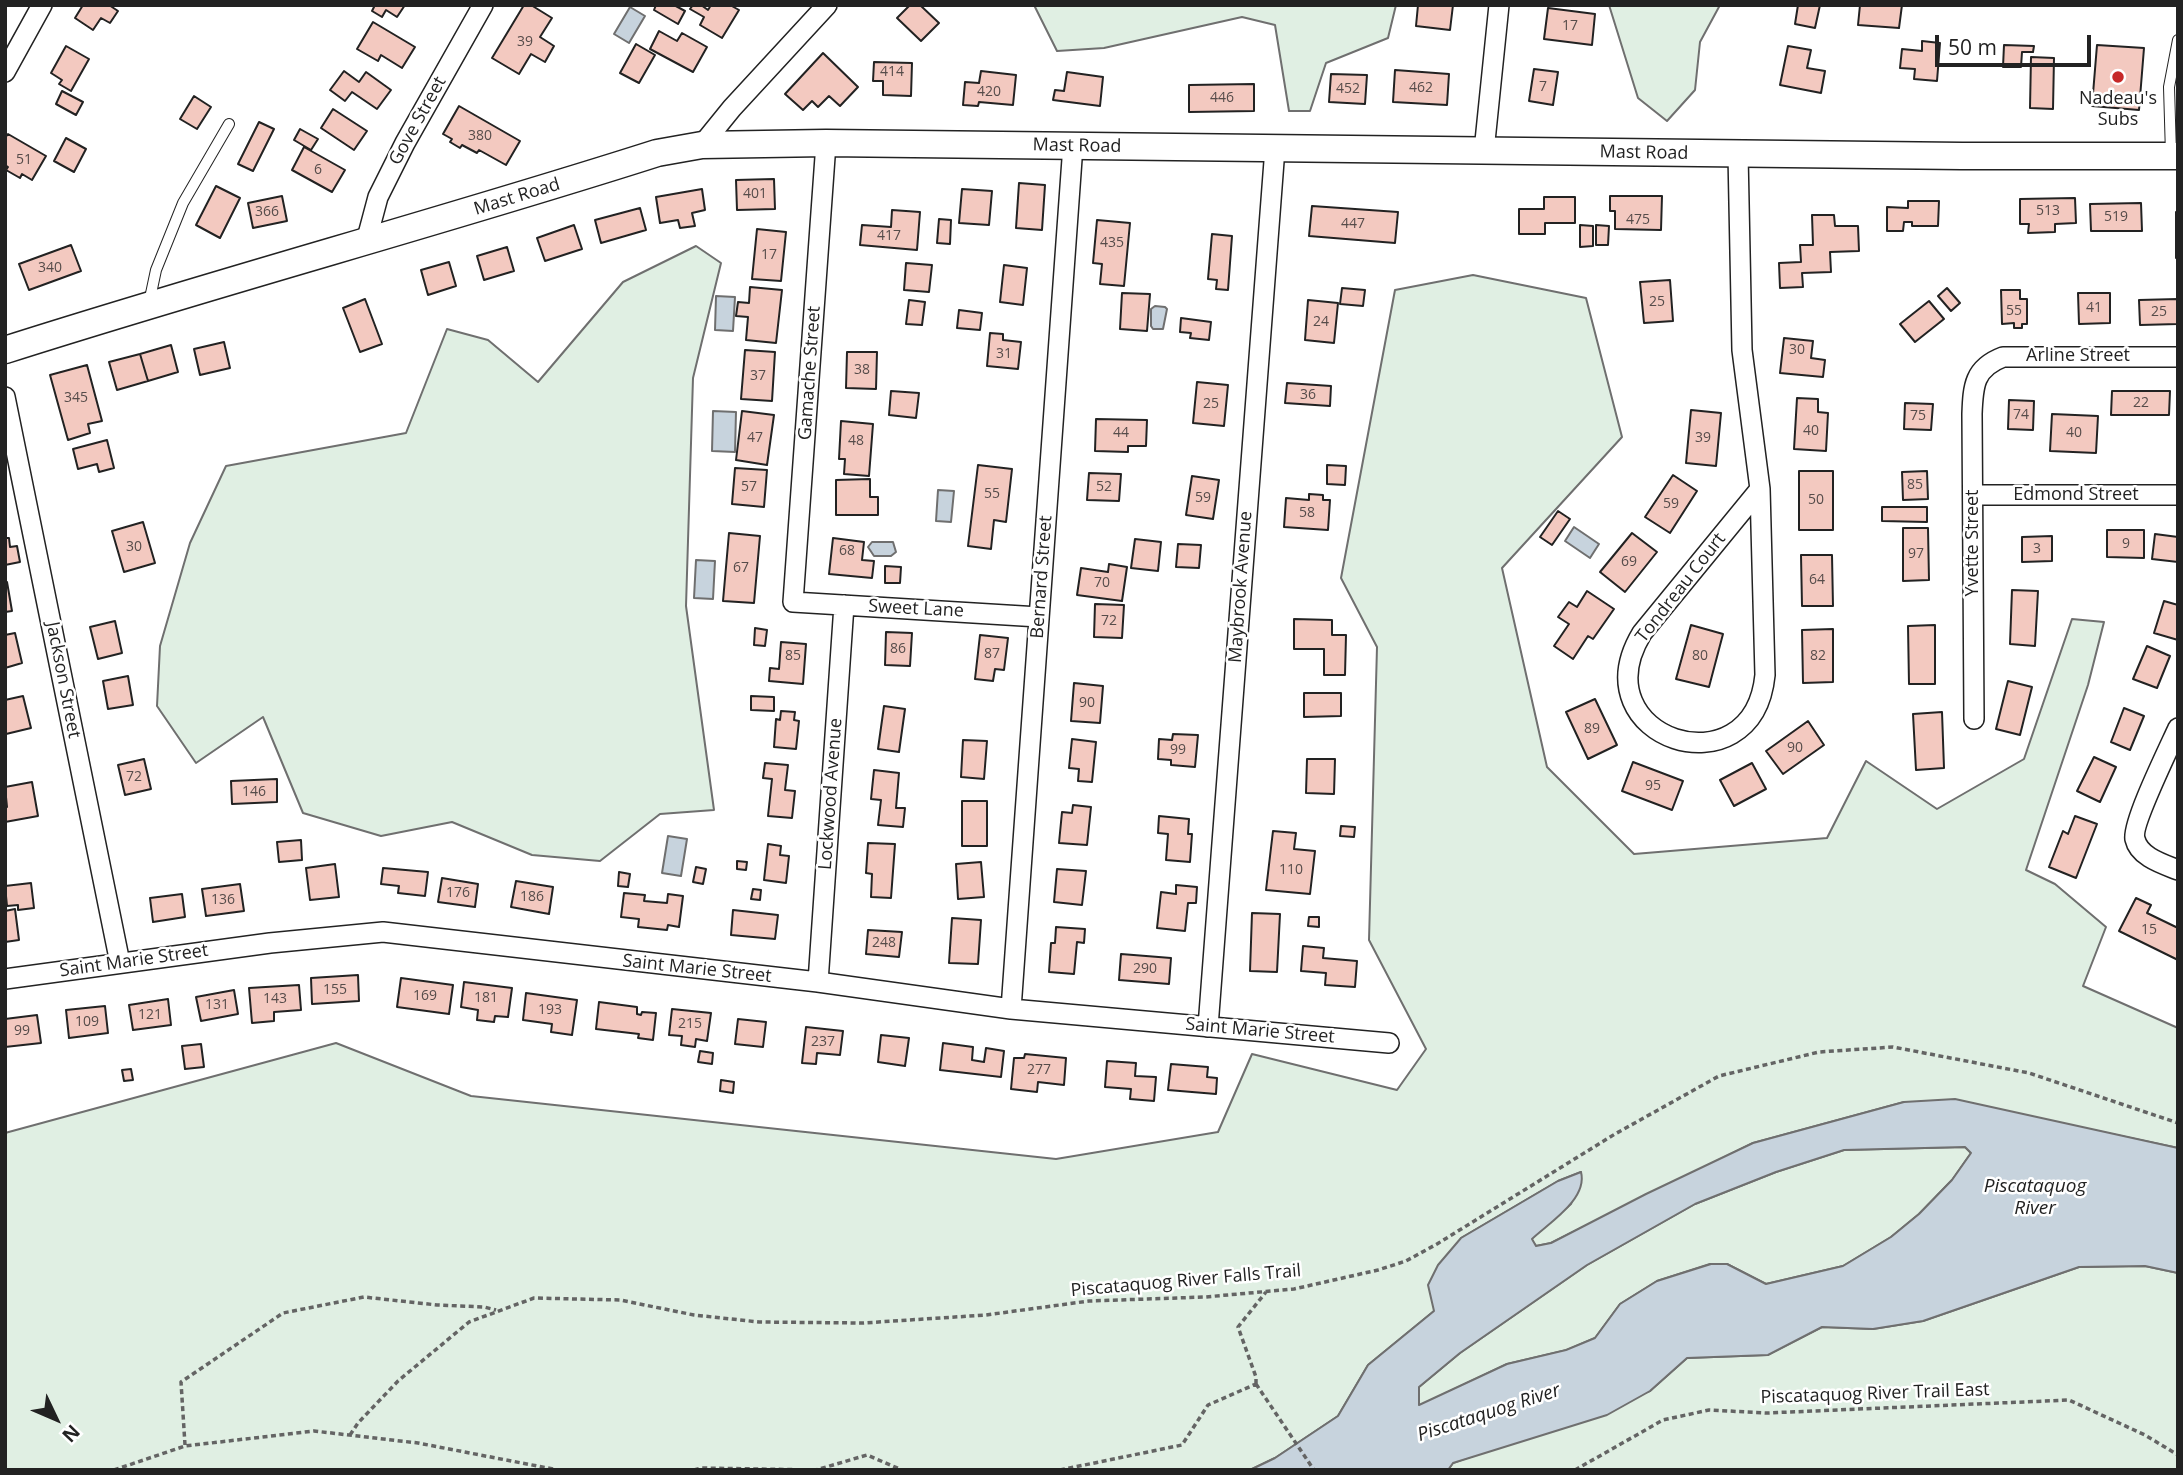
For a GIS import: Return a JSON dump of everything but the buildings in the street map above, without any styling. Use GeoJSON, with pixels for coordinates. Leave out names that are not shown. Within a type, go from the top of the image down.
{"type":"FeatureCollection","features":[{"type":"Feature","properties":{"kind":"main road","name":"Mast Road"},"geometry":{"type":"LineString","coordinates":[[5,350],[149,304],[366,242],[657,153],[702,145],[826,143],[1738,154],[2175,156]]}},
{"type":"Feature","properties":{"kind":"street"},"geometry":{"type":"LineString","coordinates":[[5,72],[43,5]]}},
{"type":"Feature","properties":{"kind":"street","name":"Gove Street"},"geometry":{"type":"LineString","coordinates":[[366,242],[378,197],[483,5]]}},
{"type":"Feature","properties":{"kind":"street"},"geometry":{"type":"LineString","coordinates":[[702,145],[732,108],[827,5]]}},
{"type":"Feature","properties":{"kind":"street"},"geometry":{"type":"LineString","coordinates":[[1484,151],[1499,5]]}},
{"type":"Feature","properties":{"kind":"street","name":"Gamache Street"},"geometry":{"type":"LineString","coordinates":[[793,602],[826,143]]}},
{"type":"Feature","properties":{"kind":"street","name":"Bernard Street"},"geometry":{"type":"LineString","coordinates":[[1011,1009],[1073,145]]}},
{"type":"Feature","properties":{"kind":"street","name":"Maybrook Avenue"},"geometry":{"type":"LineString","coordinates":[[1208,1027],[1275,148]]}},
{"type":"Feature","properties":{"kind":"street","name":"Tondreau Court"},"geometry":{"type":"LineString","coordinates":[[1738,154],[1742,350],[1760,489],[1765,675],[1759,702],[1742,726],[1715,741],[1684,742],[1655,730],[1635,706],[1630,692],[1629,661],[1642,633],[1760,489]]}},
{"type":"Feature","properties":{"kind":"street","name":"Arline Street"},"geometry":{"type":"LineString","coordinates":[[1982,369],[2003,357],[2178,357]]}},
{"type":"Feature","properties":{"kind":"street","name":"Yvette Street"},"geometry":{"type":"LineString","coordinates":[[1974,719],[1973,391],[1982,369]]}},
{"type":"Feature","properties":{"kind":"street","name":"Jackson Street"},"geometry":{"type":"LineString","coordinates":[[5,397],[120,963]]}},
{"type":"Feature","properties":{"kind":"street","name":"Edmond Street"},"geometry":{"type":"LineString","coordinates":[[1973,495],[2178,495]]}},
{"type":"Feature","properties":{"kind":"street","name":"Sweet Lane"},"geometry":{"type":"LineString","coordinates":[[793,602],[1039,617]]}},
{"type":"Feature","properties":{"kind":"street","name":"Lockwood Avenue"},"geometry":{"type":"LineString","coordinates":[[818,982],[844,605]]}},
{"type":"Feature","properties":{"kind":"street"},"geometry":{"type":"LineString","coordinates":[[2178,728],[2134,830],[2134,839],[2138,846],[2149,856],[2178,870]]}},
{"type":"Feature","properties":{"kind":"street","name":"Saint Marie Street"},"geometry":{"type":"LineString","coordinates":[[5,979],[270,943],[383,932],[818,982],[1011,1009],[1389,1043]]}},
{"type":"Feature","properties":{"kind":"lane"},"geometry":{"type":"LineString","coordinates":[[2175,156],[2169,87],[2178,40]]}},
{"type":"Feature","properties":{"kind":"lane"},"geometry":{"type":"LineString","coordinates":[[149,304],[156,270],[183,203],[229,124]]}},
{"type":"Feature","properties":{"kind":"path","name":"Piscataquog River Falls Trail"},"geometry":{"type":"LineString","coordinates":[[350,1435],[398,1381],[469,1322],[534,1298],[620,1300],[694,1315],[759,1322],[863,1323],[986,1315],[1089,1301],[1266,1292],[1294,1289],[1378,1269],[1406,1261],[1437,1244],[1615,1134],[1719,1076],[1819,1052],[1893,1047],[2029,1073],[2178,1123]]}},
{"type":"Feature","properties":{"kind":"path"},"geometry":{"type":"LineString","coordinates":[[1266,1292],[1238,1327],[1256,1377],[1256,1384],[1314,1470]]}},
{"type":"Feature","properties":{"kind":"path"},"geometry":{"type":"LineString","coordinates":[[185,1446],[181,1382],[283,1312],[364,1297],[437,1306],[484,1307],[498,1311]]}},
{"type":"Feature","properties":{"kind":"path"},"geometry":{"type":"LineString","coordinates":[[1060,1470],[1182,1445],[1208,1405],[1256,1384]]}},
{"type":"Feature","properties":{"kind":"path","name":"Piscataquog River Trail East"},"geometry":{"type":"LineString","coordinates":[[1575,1470],[1662,1420],[1709,1410],[1767,1413],[2069,1400],[2178,1455]]}},
{"type":"Feature","properties":{"kind":"path"},"geometry":{"type":"LineString","coordinates":[[114,1470],[185,1446],[314,1431],[418,1443],[558,1470]]}},
{"type":"Feature","properties":{"kind":"path"},"geometry":{"type":"LineString","coordinates":[[694,1470],[816,1470],[867,1455],[902,1470]]}},
{"type":"Feature","properties":{"kind":"green space"},"geometry":{"type":"Polygon","coordinates":[[[1034,5],[1396,5],[1388,38],[1326,63],[1310,111],[1289,111],[1275,25],[1242,17],[1104,48],[1057,51],[1034,5]]]}},
{"type":"Feature","properties":{"kind":"green space"},"geometry":{"type":"Polygon","coordinates":[[[1609,5],[1720,5],[1700,42],[1695,90],[1667,121],[1638,98],[1609,5]]]}},
{"type":"Feature","properties":{"kind":"green space"},"geometry":{"type":"Polygon","coordinates":[[[696,246],[721,263],[693,378],[686,606],[714,810],[660,814],[600,861],[532,855],[452,822],[381,836],[303,813],[263,717],[196,763],[157,706],[160,646],[190,543],[226,466],[406,433],[447,329],[488,340],[538,382],[623,282],[696,246]]]}},
{"type":"Feature","properties":{"kind":"green space"},"geometry":{"type":"Polygon","coordinates":[[[1473,275],[1586,298],[1622,437],[1502,568],[1547,767],[1634,854],[1827,838],[1866,761],[1937,809],[2024,759],[2072,619],[2104,622],[2088,685],[2026,870],[2055,884],[2106,927],[2083,986],[2178,1028],[2178,1148],[2064,1124],[1904,1102],[1753,1143],[1551,1243],[1536,1246],[1531,1239],[1571,1204],[1581,1172],[1558,1181],[1461,1238],[1434,1311],[1368,1365],[1338,1416],[1275,1458],[1250,1470],[5,1470],[5,1133],[336,1043],[471,1096],[1056,1159],[1218,1132],[1252,1054],[1397,1090],[1426,1049],[1369,940],[1377,647],[1341,578],[1395,290],[1473,275]]]}},
{"type":"Feature","properties":{"kind":"green space"},"geometry":{"type":"Polygon","coordinates":[[[1965,1147],[1971,1153],[1952,1180],[1919,1214],[1891,1237],[1843,1266],[1766,1284],[1727,1264],[1710,1264],[1657,1281],[1620,1304],[1595,1338],[1567,1350],[1507,1364],[1419,1406],[1419,1387],[1460,1353],[1587,1265],[1695,1204],[1776,1172],[1844,1150],[1965,1147]]]}},
{"type":"Feature","properties":{"kind":"green space"},"geometry":{"type":"Polygon","coordinates":[[[2145,1266],[2178,1273],[2178,1470],[1448,1470],[1453,1463],[1650,1391],[1687,1358],[1767,1355],[1822,1327],[1873,1329],[1923,1321],[2079,1267],[2145,1266]]]}},
{"type":"Feature","properties":{"kind":"water"},"geometry":{"type":"Polygon","coordinates":[[[630,7],[645,16],[629,43],[614,34],[630,7]]]}},
{"type":"Feature","properties":{"kind":"water"},"geometry":{"type":"Polygon","coordinates":[[[716,296],[735,297],[733,331],[715,330],[716,296]]]}},
{"type":"Feature","properties":{"kind":"water"},"geometry":{"type":"Polygon","coordinates":[[[1155,306],[1167,309],[1163,329],[1153,329],[1151,326],[1151,309],[1155,306]]]}},
{"type":"Feature","properties":{"kind":"water"},"geometry":{"type":"Polygon","coordinates":[[[713,411],[736,412],[735,452],[712,451],[713,411]]]}},
{"type":"Feature","properties":{"kind":"water"},"geometry":{"type":"Polygon","coordinates":[[[938,490],[954,491],[951,522],[936,521],[938,490]]]}},
{"type":"Feature","properties":{"kind":"water"},"geometry":{"type":"Polygon","coordinates":[[[1574,527],[1599,544],[1590,558],[1565,541],[1574,527]]]}},
{"type":"Feature","properties":{"kind":"water"},"geometry":{"type":"Polygon","coordinates":[[[872,542],[893,542],[896,552],[891,556],[874,556],[868,547],[872,542]]]}},
{"type":"Feature","properties":{"kind":"water"},"geometry":{"type":"Polygon","coordinates":[[[696,560],[715,561],[713,599],[694,598],[696,560]]]}},
{"type":"Feature","properties":{"kind":"water"},"geometry":{"type":"Polygon","coordinates":[[[668,836],[687,839],[681,876],[662,873],[668,836]]]}},
{"type":"Feature","properties":{"kind":"water","name":"Piscataquog River"},"geometry":{"type":"Polygon","coordinates":[[[1955,1099],[2178,1148],[2178,1273],[2145,1266],[2079,1267],[1923,1321],[1873,1329],[1822,1327],[1768,1355],[1687,1358],[1650,1391],[1607,1415],[1453,1463],[1448,1470],[1250,1470],[1275,1458],[1338,1416],[1368,1365],[1434,1311],[1428,1285],[1438,1265],[1461,1238],[1558,1181],[1581,1172],[1579,1192],[1566,1210],[1532,1239],[1536,1246],[1551,1243],[1753,1143],[1904,1102],[1955,1099]],[[1965,1147],[1844,1150],[1776,1172],[1695,1204],[1587,1265],[1460,1353],[1419,1387],[1419,1405],[1507,1364],[1566,1350],[1595,1338],[1620,1304],[1657,1281],[1711,1264],[1727,1264],[1766,1284],[1843,1266],[1891,1237],[1919,1214],[1952,1180],[1971,1153],[1965,1147]]]}},
{"type":"Feature","properties":{"kind":"place","name":"Nadeau's Subs"},"geometry":{"type":"Point","coordinates":[2118,77]}}]}
